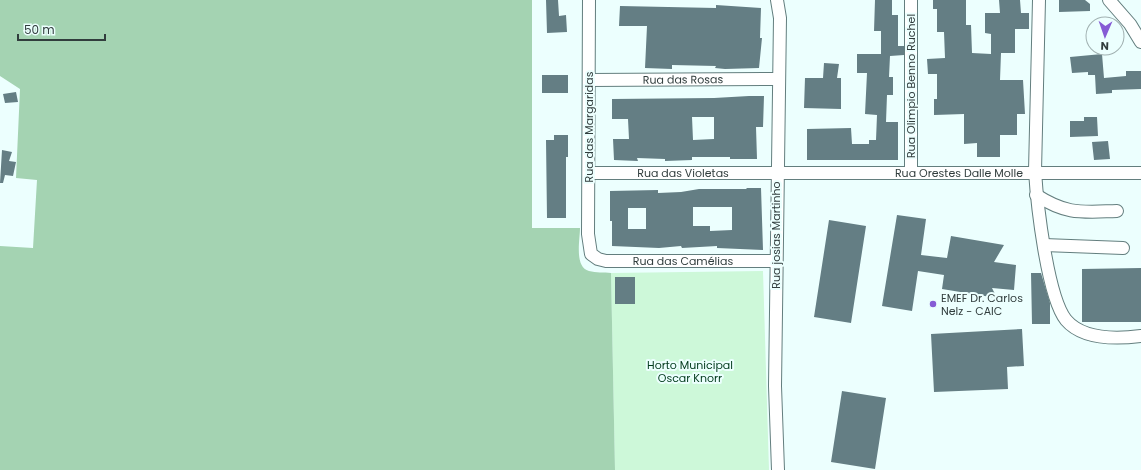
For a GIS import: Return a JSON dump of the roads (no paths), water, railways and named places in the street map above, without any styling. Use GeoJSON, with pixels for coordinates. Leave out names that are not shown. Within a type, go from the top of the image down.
{"type":"FeatureCollection","features":[{"type":"Feature","properties":{"kind":"street","name":"Rua das Margaridas"},"geometry":{"type":"LineString","coordinates":[[589,0],[588,234],[591,254]]}},
{"type":"Feature","properties":{"kind":"street","name":"Rua josias Martinho"},"geometry":{"type":"LineString","coordinates":[[777,0],[780,18],[775,386],[778,470]]}},
{"type":"Feature","properties":{"kind":"street","name":"Rua Olimpio Benno Ruchel"},"geometry":{"type":"LineString","coordinates":[[911,0],[911,172]]}},
{"type":"Feature","properties":{"kind":"street"},"geometry":{"type":"LineString","coordinates":[[1038,0],[1035,171],[1036,195],[1044,245],[1056,299],[1066,320],[1084,332],[1113,338],[1141,336]]}},
{"type":"Feature","properties":{"kind":"street"},"geometry":{"type":"LineString","coordinates":[[1109,0],[1130,24],[1141,42]]}},
{"type":"Feature","properties":{"kind":"street","name":"Rua das Rosas"},"geometry":{"type":"LineString","coordinates":[[589,80],[778,79]]}},
{"type":"Feature","properties":{"kind":"street","name":"Rua Orestes Dalle Molle"},"geometry":{"type":"LineString","coordinates":[[777,172],[1035,171],[1141,173]]}},
{"type":"Feature","properties":{"kind":"street","name":"Rua das Violetas"},"geometry":{"type":"LineString","coordinates":[[589,173],[777,172]]}},
{"type":"Feature","properties":{"kind":"street"},"geometry":{"type":"LineString","coordinates":[[1036,195],[1053,206],[1065,210],[1117,211]]}},
{"type":"Feature","properties":{"kind":"street"},"geometry":{"type":"LineString","coordinates":[[1044,245],[1124,248]]}},
{"type":"Feature","properties":{"kind":"street","name":"Rua das Camélias"},"geometry":{"type":"LineString","coordinates":[[591,254],[598,259],[606,261],[776,261]]}},
{"type":"Feature","properties":{"kind":"place","name":"EMEF Dr. Carlos Nelz - CAIC"},"geometry":{"type":"Point","coordinates":[933,304]}},
{"type":"Feature","properties":{"kind":"park label","name":"Horto Municipal Oscar Knorr"},"geometry":{"type":"Point","coordinates":[690,371]}}]}
